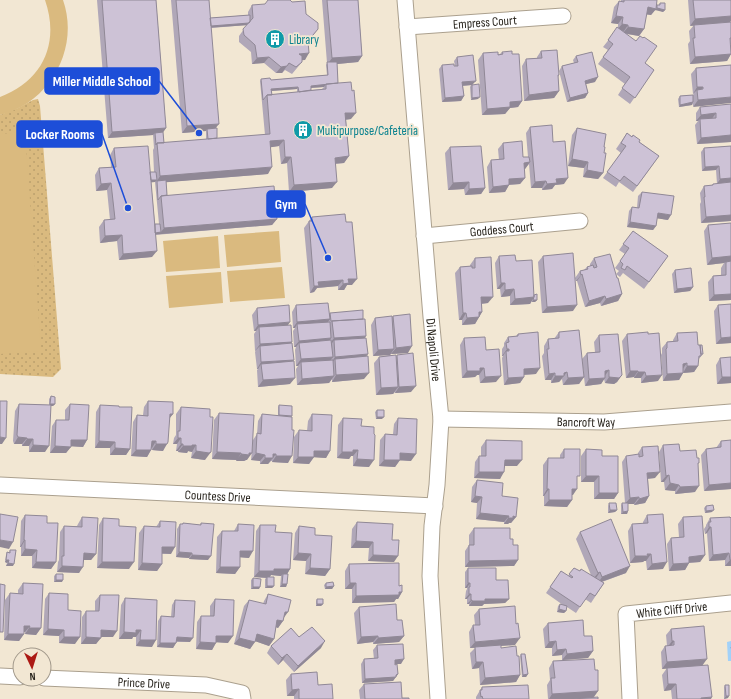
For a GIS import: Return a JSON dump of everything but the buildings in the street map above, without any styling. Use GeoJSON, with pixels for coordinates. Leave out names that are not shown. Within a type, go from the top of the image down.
{"type":"FeatureCollection","features":[{"type":"Feature","properties":{"kind":"street","name":"Di Napoli Drive"},"geometry":{"type":"LineString","coordinates":[[405,0],[424,236],[441,419],[438,485],[432,526],[430,576],[438,699]]}},
{"type":"Feature","properties":{"kind":"street","name":"Empress Court"},"geometry":{"type":"LineString","coordinates":[[407,28],[563,16]]}},
{"type":"Feature","properties":{"kind":"street","name":"Goddess Court"},"geometry":{"type":"LineString","coordinates":[[424,236],[580,221]]}},
{"type":"Feature","properties":{"kind":"street","name":"Bancroft Way"},"geometry":{"type":"LineString","coordinates":[[441,419],[604,422],[731,412]]}},
{"type":"Feature","properties":{"kind":"street","name":"Countess Drive"},"geometry":{"type":"LineString","coordinates":[[0,485],[435,506]]}},
{"type":"Feature","properties":{"kind":"street","name":"White Cliff Drive"},"geometry":{"type":"LineString","coordinates":[[630,699],[626,614],[731,603]]}},
{"type":"Feature","properties":{"kind":"street"},"geometry":{"type":"LineString","coordinates":[[0,676],[12,677]]}},
{"type":"Feature","properties":{"kind":"street","name":"Prince Drive"},"geometry":{"type":"LineString","coordinates":[[52,678],[206,685],[243,696]]}},
{"type":"Feature","properties":{"kind":"shaded area"},"geometry":{"type":"Polygon","coordinates":[[[45,0],[63,0],[67,18],[67,37],[64,54],[57,71],[46,86],[33,99],[18,109],[0,115],[0,97],[15,90],[27,81],[37,71],[44,59],[49,45],[50,31],[49,16],[45,0]]]}},
{"type":"Feature","properties":{"kind":"shaded area"},"geometry":{"type":"Polygon","coordinates":[[[38,99],[40,106],[61,369],[53,377],[0,374],[0,115],[38,99]]]}},
{"type":"Feature","properties":{"kind":"shaded area"},"geometry":{"type":"Polygon","coordinates":[[[25,132],[41,351],[0,354],[0,134],[25,132]]]}},
{"type":"Feature","properties":{"kind":"shaded area"},"geometry":{"type":"Polygon","coordinates":[[[279,231],[281,262],[227,267],[224,235],[279,231]]]}},
{"type":"Feature","properties":{"kind":"shaded area"},"geometry":{"type":"Polygon","coordinates":[[[218,236],[220,268],[166,272],[163,241],[218,236]]]}},
{"type":"Feature","properties":{"kind":"shaded area"},"geometry":{"type":"Polygon","coordinates":[[[282,267],[285,298],[230,302],[227,271],[282,267]]]}},
{"type":"Feature","properties":{"kind":"shaded area"},"geometry":{"type":"Polygon","coordinates":[[[221,272],[223,303],[169,308],[166,276],[221,272]]]}},
{"type":"Feature","properties":{"kind":"water"},"geometry":{"type":"Polygon","coordinates":[[[731,641],[731,661],[728,661],[727,642],[731,641]]]}},
{"type":"Feature","properties":{"kind":"place","name":"Library"},"geometry":{"type":"Point","coordinates":[275,39]}},
{"type":"Feature","properties":{"kind":"place","name":"Multipurpose/Cafeteria"},"geometry":{"type":"Point","coordinates":[303,130]}},
{"type":"Feature","properties":{"kind":"place","name":"Miller Middle School"},"geometry":{"type":"Point","coordinates":[199,133]}},
{"type":"Feature","properties":{"kind":"place","name":"Locker Rooms"},"geometry":{"type":"Point","coordinates":[128,208]}},
{"type":"Feature","properties":{"kind":"place","name":"Gym"},"geometry":{"type":"Point","coordinates":[328,258]}}]}
